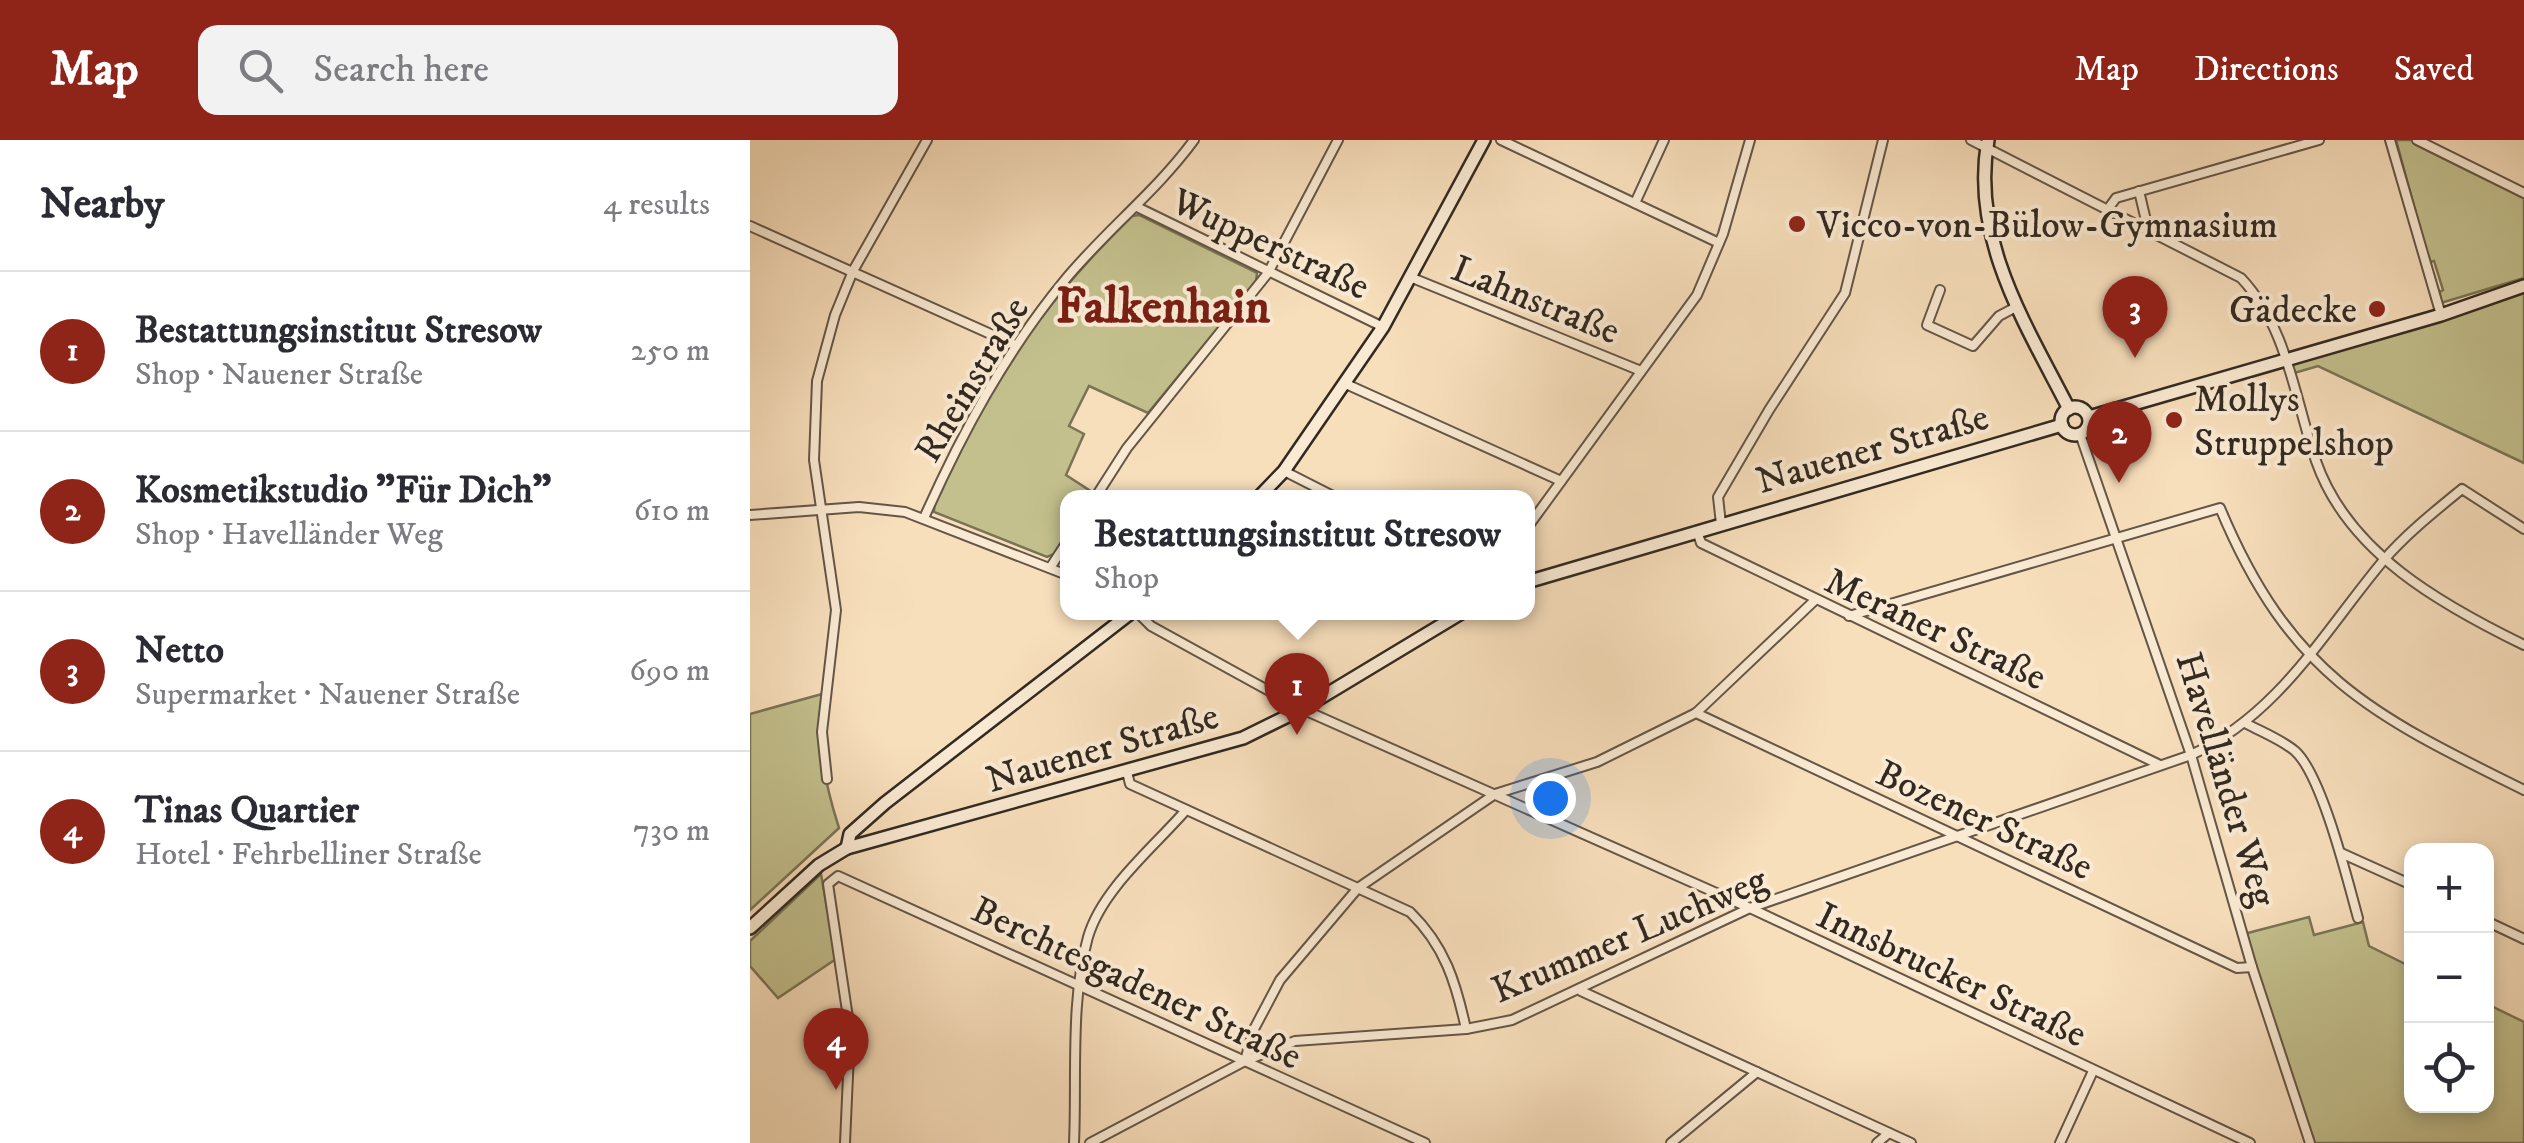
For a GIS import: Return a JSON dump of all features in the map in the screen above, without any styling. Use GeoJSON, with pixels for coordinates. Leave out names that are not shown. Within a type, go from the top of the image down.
{"type":"FeatureCollection","features":[{"type":"Feature","properties":{"kind":"main road"},"geometry":{"type":"LineString","coordinates":[[1266,490],[1284,471],[1383,327],[1484,140]]}},
{"type":"Feature","properties":{"kind":"main road"},"geometry":{"type":"LineString","coordinates":[[1987,144],[1986,214],[1994,252],[2016,307],[2069,409]]}},
{"type":"Feature","properties":{"kind":"main road"},"geometry":{"type":"LineString","coordinates":[[2089,416],[2442,315],[2524,286]]}},
{"type":"Feature","properties":{"kind":"main road"},"geometry":{"type":"LineString","coordinates":[[2069,409],[2078,407],[2089,416]]}},
{"type":"Feature","properties":{"kind":"main road"},"geometry":{"type":"LineString","coordinates":[[2069,409],[2062,425],[2071,435],[2087,429],[2089,416]]}},
{"type":"Feature","properties":{"kind":"main road","name":"Nauener Straße"},"geometry":{"type":"LineString","coordinates":[[1535,580],[2062,425]]}},
{"type":"Feature","properties":{"kind":"main road"},"geometry":{"type":"LineString","coordinates":[[750,928],[819,865],[847,848],[850,834],[885,803],[1124,620]]}},
{"type":"Feature","properties":{"kind":"main road","name":"Nauener Straße"},"geometry":{"type":"LineString","coordinates":[[847,848],[1243,738],[1302,709],[1451,620]]}},
{"type":"Feature","properties":{"kind":"street"},"geometry":{"type":"LineString","coordinates":[[828,779],[822,732],[836,610],[814,460],[818,381],[834,315],[853,271],[927,140]]}},
{"type":"Feature","properties":{"kind":"street","name":"Rheinstraße"},"geometry":{"type":"LineString","coordinates":[[924,518],[966,428],[1015,345],[1066,279],[1137,207],[1194,140]]}},
{"type":"Feature","properties":{"kind":"street"},"geometry":{"type":"LineString","coordinates":[[1100,490],[1127,448],[1268,273],[1338,140]]}},
{"type":"Feature","properties":{"kind":"street"},"geometry":{"type":"LineString","coordinates":[[1501,140],[1719,243]]}},
{"type":"Feature","properties":{"kind":"street"},"geometry":{"type":"LineString","coordinates":[[1635,203],[1664,140]]}},
{"type":"Feature","properties":{"kind":"street"},"geometry":{"type":"LineString","coordinates":[[1535,517],[1697,295],[1719,243],[1750,140]]}},
{"type":"Feature","properties":{"kind":"street"},"geometry":{"type":"LineString","coordinates":[[1721,524],[1718,497],[1768,410],[1845,293],[1884,140]]}},
{"type":"Feature","properties":{"kind":"street"},"geometry":{"type":"LineString","coordinates":[[1971,140],[1987,144],[2242,278],[2265,304],[2318,465],[2345,510],[2385,559],[2438,602],[2524,645]]}},
{"type":"Feature","properties":{"kind":"street"},"geometry":{"type":"LineString","coordinates":[[2108,210],[2116,198],[2319,140]]}},
{"type":"Feature","properties":{"kind":"street"},"geometry":{"type":"LineString","coordinates":[[2390,140],[2442,315]]}},
{"type":"Feature","properties":{"kind":"street"},"geometry":{"type":"LineString","coordinates":[[2416,140],[2524,193]]}},
{"type":"Feature","properties":{"kind":"street"},"geometry":{"type":"LineString","coordinates":[[2139,191],[2148,229]]}},
{"type":"Feature","properties":{"kind":"street","name":"Wupperstraße"},"geometry":{"type":"LineString","coordinates":[[1137,207],[1383,327]]}},
{"type":"Feature","properties":{"kind":"street"},"geometry":{"type":"LineString","coordinates":[[750,226],[1015,345]]}},
{"type":"Feature","properties":{"kind":"street","name":"Lahnstraße"},"geometry":{"type":"LineString","coordinates":[[1410,278],[1640,370]]}},
{"type":"Feature","properties":{"kind":"street"},"geometry":{"type":"LineString","coordinates":[[1940,290],[1927,326],[1973,346],[1999,316],[2016,307]]}},
{"type":"Feature","properties":{"kind":"street"},"geometry":{"type":"LineString","coordinates":[[1346,384],[1560,481]]}},
{"type":"Feature","properties":{"kind":"street","name":"Havelländer Weg"},"geometry":{"type":"LineString","coordinates":[[2080,434],[2191,755],[2252,967],[2310,1143]]}},
{"type":"Feature","properties":{"kind":"street"},"geometry":{"type":"LineString","coordinates":[[1284,471],[1321,490]]}},
{"type":"Feature","properties":{"kind":"street","name":"Krummer Luchweg"},"geometry":{"type":"LineString","coordinates":[[1095,1142],[1245,1062],[1295,1041],[1466,1030],[1512,1020],[1582,991],[1750,908],[2191,755],[2247,724],[2310,656],[2385,559],[2462,489],[2524,529]]}},
{"type":"Feature","properties":{"kind":"street"},"geometry":{"type":"LineString","coordinates":[[750,516],[874,507],[924,518],[1060,572]]}},
{"type":"Feature","properties":{"kind":"street"},"geometry":{"type":"LineString","coordinates":[[1849,616],[2220,508],[2242,561],[2269,606],[2310,656],[2353,696],[2403,731],[2524,790]]}},
{"type":"Feature","properties":{"kind":"street","name":"Meraner Straße"},"geometry":{"type":"LineString","coordinates":[[1697,531],[1700,544],[2160,765]]}},
{"type":"Feature","properties":{"kind":"street"},"geometry":{"type":"LineString","coordinates":[[1050,568],[1060,553]]}},
{"type":"Feature","properties":{"kind":"street"},"geometry":{"type":"LineString","coordinates":[[1245,1062],[1253,1030],[1280,980],[1358,888],[1495,794],[1598,762],[1696,713],[1814,601]]}},
{"type":"Feature","properties":{"kind":"street","name":"Innsbrucker Straße"},"geometry":{"type":"LineString","coordinates":[[1144,620],[1302,709],[1750,908],[2250,1143]]}},
{"type":"Feature","properties":{"kind":"street","name":"Bozener Straße"},"geometry":{"type":"LineString","coordinates":[[1696,713],[2237,968],[2252,967]]}},
{"type":"Feature","properties":{"kind":"street"},"geometry":{"type":"LineString","coordinates":[[2247,724],[2295,751],[2341,853],[2358,918]]}},
{"type":"Feature","properties":{"kind":"street"},"geometry":{"type":"LineString","coordinates":[[1127,772],[1130,784],[1410,912],[1428,930],[1450,965],[1466,1030]]}},
{"type":"Feature","properties":{"kind":"street"},"geometry":{"type":"LineString","coordinates":[[1074,1143],[1081,988],[1088,934],[1112,893],[1186,810]]}},
{"type":"Feature","properties":{"kind":"street"},"geometry":{"type":"LineString","coordinates":[[2341,853],[2404,882]]}},
{"type":"Feature","properties":{"kind":"street","name":"Berchtesgadener Straße"},"geometry":{"type":"LineString","coordinates":[[845,1143],[850,1030],[828,884],[838,876],[1425,1143]]}},
{"type":"Feature","properties":{"kind":"street"},"geometry":{"type":"LineString","coordinates":[[2494,925],[2524,939]]}},
{"type":"Feature","properties":{"kind":"street"},"geometry":{"type":"LineString","coordinates":[[1582,991],[1912,1143]]}},
{"type":"Feature","properties":{"kind":"street"},"geometry":{"type":"LineString","coordinates":[[2060,1143],[2093,1071]]}},
{"type":"Feature","properties":{"kind":"street"},"geometry":{"type":"LineString","coordinates":[[1671,1143],[1757,1072]]}},
{"type":"Feature","properties":{"kind":"street"},"geometry":{"type":"LineString","coordinates":[[2220,1143],[2226,1131]]}},
{"type":"Feature","properties":{"kind":"street"},"geometry":{"type":"LineString","coordinates":[[1876,1143],[1888,1133]]}},
{"type":"Feature","properties":{"kind":"shaded area"},"geometry":{"type":"Polygon","coordinates":[[[2396,140],[2412,140],[2524,196],[2524,278],[2441,303],[2438,293],[2443,290],[2434,261],[2429,262],[2396,140]]]}},
{"type":"Feature","properties":{"kind":"shaded area"},"geometry":{"type":"Polygon","coordinates":[[[1139,215],[1257,273],[1256,282],[1148,413],[1089,386],[1069,426],[1084,434],[1066,475],[1089,490],[1060,490],[1060,544],[1054,554],[1047,557],[934,512],[941,488],[970,428],[1009,363],[1054,301],[1132,216],[1139,215]]]}},
{"type":"Feature","properties":{"kind":"shaded area"},"geometry":{"type":"Polygon","coordinates":[[[2524,286],[2524,463],[2318,366],[2291,374],[2286,359],[2524,286]]]}},
{"type":"Feature","properties":{"kind":"shaded area"},"geometry":{"type":"Polygon","coordinates":[[[822,694],[823,762],[839,828],[750,910],[750,714],[822,694]]]}},
{"type":"Feature","properties":{"kind":"shaded area"},"geometry":{"type":"Polygon","coordinates":[[[821,874],[836,959],[778,998],[750,966],[750,941],[821,874]]]}},
{"type":"Feature","properties":{"kind":"shaded area"},"geometry":{"type":"Polygon","coordinates":[[[2309,917],[2314,935],[2363,922],[2369,946],[2404,964],[2404,1113],[2494,1113],[2494,1007],[2524,1022],[2524,1143],[2310,1143],[2244,934],[2309,917]]]}},
{"type":"Feature","properties":{"kind":"place","name":"Vicco-von-Bülow-Gymnasium"},"geometry":{"type":"Point","coordinates":[1797,224]}},
{"type":"Feature","properties":{"kind":"place","name":"Gädecke"},"geometry":{"type":"Point","coordinates":[2377,309]}},
{"type":"Feature","properties":{"kind":"place","name":"Netto"},"geometry":{"type":"Point","coordinates":[2135,358]}},
{"type":"Feature","properties":{"kind":"place","name":"Mollys Struppelshop"},"geometry":{"type":"Point","coordinates":[2174,420]}},
{"type":"Feature","properties":{"kind":"place","name":"Kosmetikstudio \"Für Dich\""},"geometry":{"type":"Point","coordinates":[2119,483]}},
{"type":"Feature","properties":{"kind":"place","name":"Bestattungsinstitut Stresow"},"geometry":{"type":"Point","coordinates":[1297,735]}},
{"type":"Feature","properties":{"kind":"place","name":"Tinas Quartier"},"geometry":{"type":"Point","coordinates":[836,1090]}},
{"type":"Feature","properties":{"kind":"district","name":"Falkenhain"},"geometry":{"type":"Point","coordinates":[1163,305]}}]}
